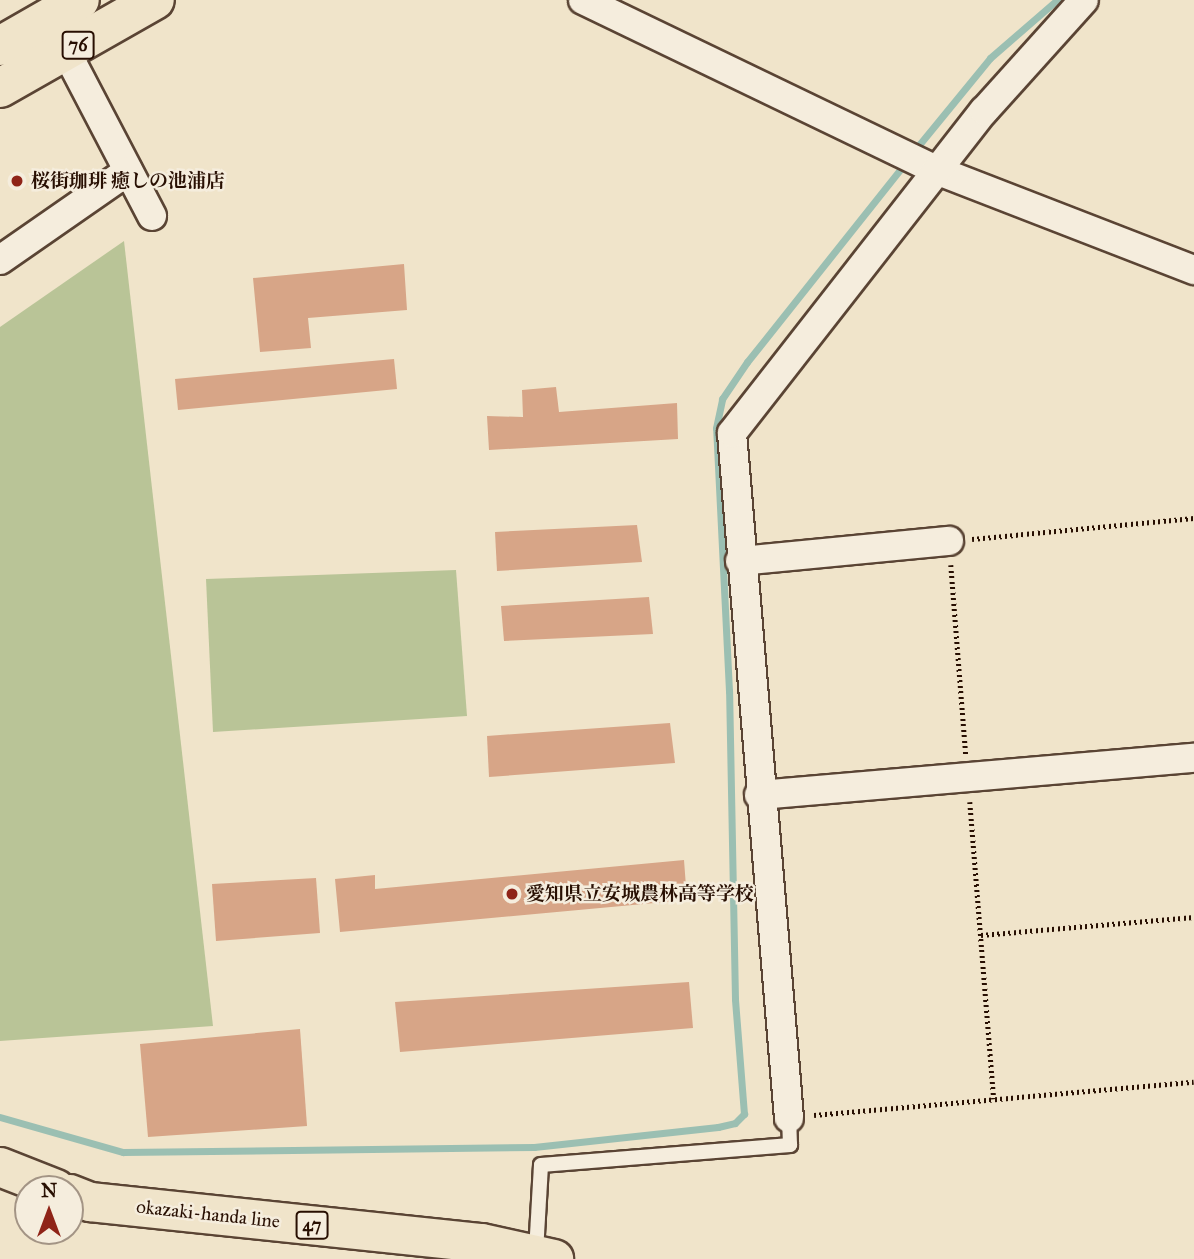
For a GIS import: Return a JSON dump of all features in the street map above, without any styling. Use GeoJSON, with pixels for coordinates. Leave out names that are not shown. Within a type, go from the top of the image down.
{"type":"FeatureCollection","features":[{"type":"Feature","properties":{"kind":"main road","name":"76"},"geometry":{"type":"LineString","coordinates":[[0,88],[155,0]]}},
{"type":"Feature","properties":{"kind":"main road","name":"76"},"geometry":{"type":"LineString","coordinates":[[0,46],[64,9]]}},
{"type":"Feature","properties":{"kind":"main road"},"geometry":{"type":"LineString","coordinates":[[0,1167],[20,1175]]}},
{"type":"Feature","properties":{"kind":"main road","name":"okazaki-handa line"},"geometry":{"type":"LineString","coordinates":[[84,1200],[482,1243],[545,1256]]}},
{"type":"Feature","properties":{"kind":"street"},"geometry":{"type":"LineString","coordinates":[[583,0],[936,170],[1194,270]]}},
{"type":"Feature","properties":{"kind":"street"},"geometry":{"type":"LineString","coordinates":[[789,1118],[759,795],[732,433],[936,170],[1084,0]]}},
{"type":"Feature","properties":{"kind":"street"},"geometry":{"type":"LineString","coordinates":[[64,9],[66,51],[152,216]]}},
{"type":"Feature","properties":{"kind":"street"},"geometry":{"type":"LineString","coordinates":[[0,260],[128,171]]}},
{"type":"Feature","properties":{"kind":"street"},"geometry":{"type":"LineString","coordinates":[[740,561],[949,541]]}},
{"type":"Feature","properties":{"kind":"street"},"geometry":{"type":"LineString","coordinates":[[759,795],[1194,758]]}},
{"type":"Feature","properties":{"kind":"lane"},"geometry":{"type":"LineString","coordinates":[[545,1256],[541,1165],[790,1145],[789,1118]]}},
{"type":"Feature","properties":{"kind":"path"},"geometry":{"type":"LineString","coordinates":[[994,1100],[949,541],[1194,518]]}},
{"type":"Feature","properties":{"kind":"path"},"geometry":{"type":"LineString","coordinates":[[981,935],[1194,917]]}},
{"type":"Feature","properties":{"kind":"path"},"geometry":{"type":"LineString","coordinates":[[789,1118],[1194,1082]]}},
{"type":"Feature","properties":{"kind":"green space"},"geometry":{"type":"Polygon","coordinates":[[[124,241],[213,1026],[0,1041],[0,327],[124,241]]]}},
{"type":"Feature","properties":{"kind":"green space"},"geometry":{"type":"Polygon","coordinates":[[[456,570],[467,716],[213,732],[206,579],[456,570]]]}},
{"type":"Feature","properties":{"kind":"building"},"geometry":{"type":"Polygon","coordinates":[[[404,264],[407,310],[308,318],[311,348],[260,352],[253,278],[404,264]]]}},
{"type":"Feature","properties":{"kind":"building"},"geometry":{"type":"Polygon","coordinates":[[[394,359],[397,389],[178,410],[175,379],[394,359]]]}},
{"type":"Feature","properties":{"kind":"building"},"geometry":{"type":"Polygon","coordinates":[[[556,387],[559,412],[677,403],[678,439],[489,450],[487,416],[523,417],[522,390],[556,387]]]}},
{"type":"Feature","properties":{"kind":"building"},"geometry":{"type":"Polygon","coordinates":[[[637,525],[642,562],[497,571],[495,532],[637,525]]]}},
{"type":"Feature","properties":{"kind":"building"},"geometry":{"type":"Polygon","coordinates":[[[649,597],[653,634],[504,641],[501,606],[649,597]]]}},
{"type":"Feature","properties":{"kind":"building"},"geometry":{"type":"Polygon","coordinates":[[[670,723],[675,763],[489,777],[487,736],[670,723]]]}},
{"type":"Feature","properties":{"kind":"building","name":"愛知県立安城農林高等学校"},"geometry":{"type":"Polygon","coordinates":[[[684,860],[687,900],[340,932],[335,879],[375,875],[375,889],[684,860]]]}},
{"type":"Feature","properties":{"kind":"building"},"geometry":{"type":"Polygon","coordinates":[[[316,878],[320,933],[216,941],[212,884],[316,878]]]}},
{"type":"Feature","properties":{"kind":"building"},"geometry":{"type":"Polygon","coordinates":[[[689,982],[693,1028],[400,1052],[395,1002],[689,982]]]}},
{"type":"Feature","properties":{"kind":"building"},"geometry":{"type":"Polygon","coordinates":[[[300,1029],[307,1126],[148,1137],[140,1044],[300,1029]]]}},
{"type":"Feature","properties":{"kind":"waterway"},"geometry":{"type":"LineString","coordinates":[[914,151],[990,58],[1057,0]]}},
{"type":"Feature","properties":{"kind":"waterway"},"geometry":{"type":"LineString","coordinates":[[0,1117],[123,1152],[534,1147],[718,1127],[735,1123],[744,1114],[735,999],[729,691],[716,428],[722,399],[747,362],[907,161]]}},
{"type":"Feature","properties":{"kind":"place","name":"桜街珈琲 癒しの池浦店"},"geometry":{"type":"Point","coordinates":[17,181]}},
{"type":"Feature","properties":{"kind":"place","name":"愛知県立安城農林高等学校"},"geometry":{"type":"Point","coordinates":[512,894]}}]}
